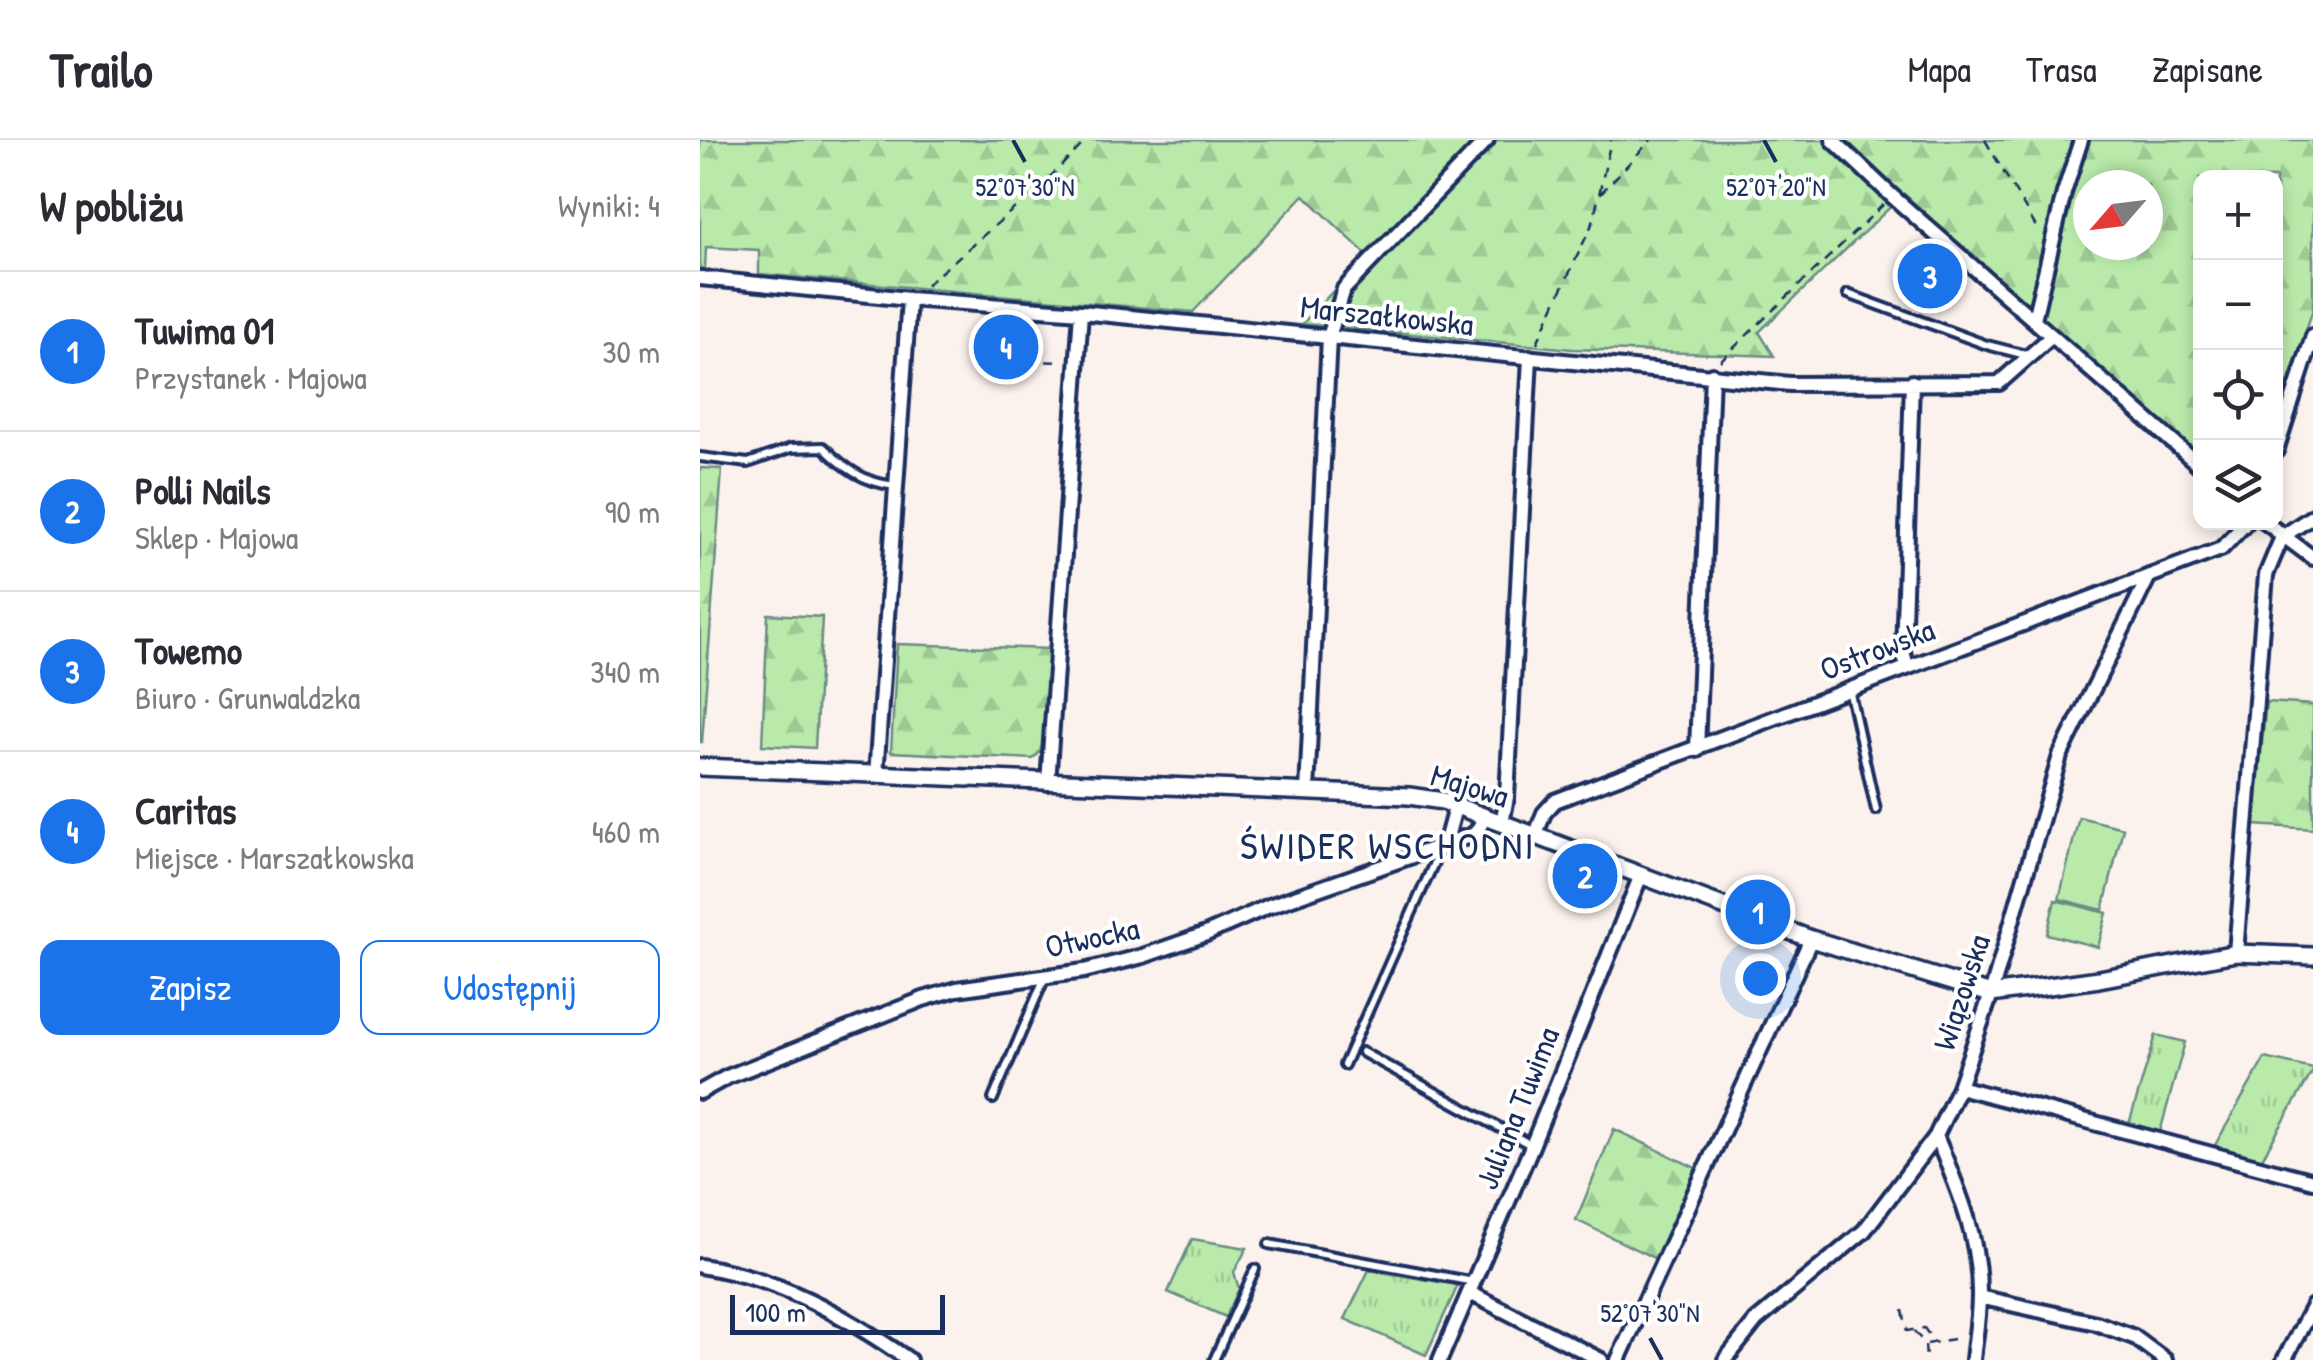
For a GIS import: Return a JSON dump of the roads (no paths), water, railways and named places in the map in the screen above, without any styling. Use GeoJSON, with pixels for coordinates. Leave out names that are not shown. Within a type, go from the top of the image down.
{"type":"FeatureCollection","features":[{"type":"Feature","properties":{"kind":"street"},"geometry":{"type":"LineString","coordinates":[[1307,792],[1329,337],[1344,289],[1487,140]]}},
{"type":"Feature","properties":{"kind":"street"},"geometry":{"type":"LineString","coordinates":[[1833,140],[2193,460]]}},
{"type":"Feature","properties":{"kind":"street"},"geometry":{"type":"LineString","coordinates":[[2034,319],[2081,140]]}},
{"type":"Feature","properties":{"kind":"street","name":"Marszałkowska"},"geometry":{"type":"LineString","coordinates":[[700,278],[1081,312],[1790,384],[1999,383],[2052,336]]}},
{"type":"Feature","properties":{"kind":"street"},"geometry":{"type":"LineString","coordinates":[[876,776],[909,299]]}},
{"type":"Feature","properties":{"kind":"street"},"geometry":{"type":"LineString","coordinates":[[1048,784],[1081,312]]}},
{"type":"Feature","properties":{"kind":"street"},"geometry":{"type":"LineString","coordinates":[[2280,440],[2313,336]]}},
{"type":"Feature","properties":{"kind":"street"},"geometry":{"type":"LineString","coordinates":[[1494,819],[1507,797],[1530,358]]}},
{"type":"Feature","properties":{"kind":"street"},"geometry":{"type":"LineString","coordinates":[[1696,750],[1712,374]]}},
{"type":"Feature","properties":{"kind":"street"},"geometry":{"type":"LineString","coordinates":[[1907,666],[1903,652],[1912,382]]}},
{"type":"Feature","properties":{"kind":"street"},"geometry":{"type":"LineString","coordinates":[[2236,953],[2266,575],[2282,536],[2313,516]]}},
{"type":"Feature","properties":{"kind":"street","name":"Ostrowska"},"geometry":{"type":"LineString","coordinates":[[1536,834],[1544,813],[1555,802],[2221,549],[2239,530]]}},
{"type":"Feature","properties":{"kind":"street"},"geometry":{"type":"LineString","coordinates":[[2275,530],[2313,558]]}},
{"type":"Feature","properties":{"kind":"street","name":"Wiązowska"},"geometry":{"type":"LineString","coordinates":[[1725,1360],[1756,1321],[1864,1232],[1936,1136],[1960,1087],[1991,994],[2060,756],[2149,576]]}},
{"type":"Feature","properties":{"kind":"street","name":"Majowa"},"geometry":{"type":"LineString","coordinates":[[700,768],[1409,796],[1456,804],[1811,939],[1991,994],[2100,979],[2236,953],[2313,956]]}},
{"type":"Feature","properties":{"kind":"street"},"geometry":{"type":"LineString","coordinates":[[1443,845],[1456,804]]}},
{"type":"Feature","properties":{"kind":"street","name":"Otwocka"},"geometry":{"type":"LineString","coordinates":[[700,1092],[727,1077],[924,999],[957,989],[1084,971],[1143,956],[1269,906],[1475,834],[1494,819]]}},
{"type":"Feature","properties":{"kind":"street","name":"Juliana Tuwima"},"geometry":{"type":"LineString","coordinates":[[1440,1360],[1532,1146],[1641,875]]}},
{"type":"Feature","properties":{"kind":"street"},"geometry":{"type":"LineString","coordinates":[[1618,1360],[1811,939]]}},
{"type":"Feature","properties":{"kind":"street"},"geometry":{"type":"LineString","coordinates":[[1960,1087],[2313,1181]]}},
{"type":"Feature","properties":{"kind":"street"},"geometry":{"type":"LineString","coordinates":[[1936,1136],[1970,1224],[1976,1253],[1979,1297],[1973,1360]]}},
{"type":"Feature","properties":{"kind":"street"},"geometry":{"type":"LineString","coordinates":[[700,1266],[734,1272],[799,1294],[872,1334],[909,1360]]}},
{"type":"Feature","properties":{"kind":"street"},"geometry":{"type":"LineString","coordinates":[[1473,1288],[1601,1360]]}},
{"type":"Feature","properties":{"kind":"street"},"geometry":{"type":"LineString","coordinates":[[1979,1297],[2096,1323],[2134,1337],[2165,1360]]}},
{"type":"Feature","properties":{"kind":"street"},"geometry":{"type":"LineString","coordinates":[[2284,1360],[2313,1306]]}},
{"type":"Feature","properties":{"kind":"street"},"geometry":{"type":"LineString","coordinates":[[1569,1360],[1575,1345]]}},
{"type":"Feature","properties":{"kind":"lane"},"geometry":{"type":"LineString","coordinates":[[1848,294],[1988,346],[2031,356]]}},
{"type":"Feature","properties":{"kind":"lane"},"geometry":{"type":"LineString","coordinates":[[700,457],[748,463],[790,448],[823,448],[850,473],[872,484],[895,486]]}},
{"type":"Feature","properties":{"kind":"lane"},"geometry":{"type":"LineString","coordinates":[[1849,689],[1876,810]]}},
{"type":"Feature","properties":{"kind":"lane"},"geometry":{"type":"LineString","coordinates":[[1344,1064],[1443,845]]}},
{"type":"Feature","properties":{"kind":"lane"},"geometry":{"type":"LineString","coordinates":[[993,1100],[1046,976]]}},
{"type":"Feature","properties":{"kind":"lane"},"geometry":{"type":"LineString","coordinates":[[1362,1052],[1532,1146]]}},
{"type":"Feature","properties":{"kind":"lane"},"geometry":{"type":"LineString","coordinates":[[1269,1244],[1473,1288]]}},
{"type":"Feature","properties":{"kind":"lane"},"geometry":{"type":"LineString","coordinates":[[1214,1360],[1255,1268]]}},
{"type":"Feature","properties":{"kind":"place","name":"Towemo"},"geometry":{"type":"Point","coordinates":[1930,276]}},
{"type":"Feature","properties":{"kind":"place","name":"Caritas"},"geometry":{"type":"Point","coordinates":[1006,347]}},
{"type":"Feature","properties":{"kind":"place","name":"Polli Nails"},"geometry":{"type":"Point","coordinates":[1585,876]}},
{"type":"Feature","properties":{"kind":"place","name":"Tuwima 01"},"geometry":{"type":"Point","coordinates":[1758,912]}},
{"type":"Feature","properties":{"kind":"district","name":"ŚWIDER WSCHODNI"},"geometry":{"type":"Point","coordinates":[1388,845]}}]}
